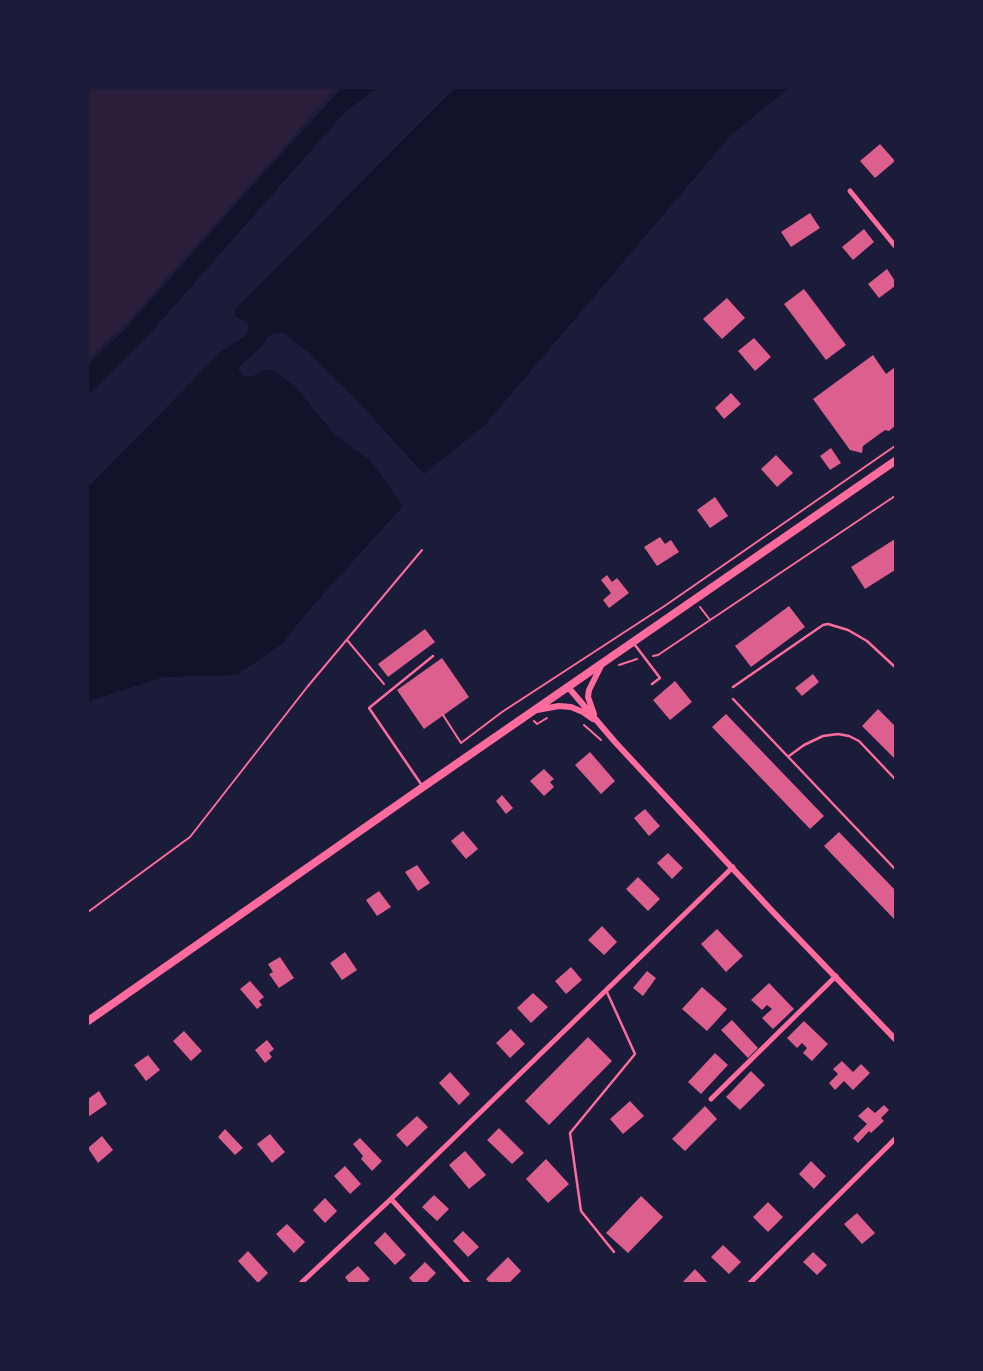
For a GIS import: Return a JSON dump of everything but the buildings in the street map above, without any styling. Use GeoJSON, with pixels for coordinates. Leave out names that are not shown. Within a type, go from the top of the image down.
{"type":"FeatureCollection","features":[{"type":"Feature","properties":{"kind":"main road"},"geometry":{"type":"LineString","coordinates":[[88,1021],[895,461]]}},
{"type":"Feature","properties":{"kind":"street"},"geometry":{"type":"LineString","coordinates":[[850,191],[895,246]]}},
{"type":"Feature","properties":{"kind":"street"},"geometry":{"type":"LineString","coordinates":[[600,724],[591,709],[588,697],[592,681],[601,664]]}},
{"type":"Feature","properties":{"kind":"street"},"geometry":{"type":"LineString","coordinates":[[568,687],[774,913],[895,1040]]}},
{"type":"Feature","properties":{"kind":"street"},"geometry":{"type":"LineString","coordinates":[[532,712],[542,708],[570,707],[600,724]]}},
{"type":"Feature","properties":{"kind":"street"},"geometry":{"type":"LineString","coordinates":[[300,1283],[391,1199],[733,867]]}},
{"type":"Feature","properties":{"kind":"street"},"geometry":{"type":"LineString","coordinates":[[711,1099],[836,976]]}},
{"type":"Feature","properties":{"kind":"street"},"geometry":{"type":"LineString","coordinates":[[749,1283],[895,1139]]}},
{"type":"Feature","properties":{"kind":"street"},"geometry":{"type":"LineString","coordinates":[[391,1199],[469,1283]]}},
{"type":"Feature","properties":{"kind":"lane"},"geometry":{"type":"LineString","coordinates":[[733,687],[828,624],[848,630],[867,641],[895,667]]}},
{"type":"Feature","properties":{"kind":"lane"},"geometry":{"type":"LineString","coordinates":[[633,642],[660,678],[652,684]]}},
{"type":"Feature","properties":{"kind":"lane"},"geometry":{"type":"LineString","coordinates":[[422,787],[369,708],[433,656]]}},
{"type":"Feature","properties":{"kind":"lane"},"geometry":{"type":"LineString","coordinates":[[733,699],[895,869]]}},
{"type":"Feature","properties":{"kind":"lane"},"geometry":{"type":"LineString","coordinates":[[788,756],[823,736],[849,736],[859,741],[895,779]]}},
{"type":"Feature","properties":{"kind":"lane"},"geometry":{"type":"LineString","coordinates":[[606,990],[635,1054],[569,1133],[581,1211],[614,1252]]}},
{"type":"Feature","properties":{"kind":"path"},"geometry":{"type":"LineString","coordinates":[[443,715],[461,743],[502,712],[666,605],[895,446]]}},
{"type":"Feature","properties":{"kind":"path"},"geometry":{"type":"LineString","coordinates":[[616,666],[659,655],[895,496]]}},
{"type":"Feature","properties":{"kind":"path"},"geometry":{"type":"LineString","coordinates":[[88,912],[190,837],[308,685],[422,550]]}},
{"type":"Feature","properties":{"kind":"path"},"geometry":{"type":"LineString","coordinates":[[694,600],[710,620]]}},
{"type":"Feature","properties":{"kind":"path"},"geometry":{"type":"LineString","coordinates":[[347,639],[389,691]]}},
{"type":"Feature","properties":{"kind":"path"},"geometry":{"type":"LineString","coordinates":[[537,724],[550,716]]}},
{"type":"Feature","properties":{"kind":"path"},"geometry":{"type":"LineString","coordinates":[[581,722],[599,739]]}},
{"type":"Feature","properties":{"kind":"shaded area"},"geometry":{"type":"Polygon","coordinates":[[[88,88],[336,88],[128,321],[88,359],[88,88]]]}},
{"type":"Feature","properties":{"kind":"shaded area"},"geometry":{"type":"Polygon","coordinates":[[[342,88],[377,88],[344,113],[153,330],[88,395],[88,365],[127,327],[342,88]]]}},
{"type":"Feature","properties":{"kind":"shaded area"},"geometry":{"type":"Polygon","coordinates":[[[455,88],[789,88],[731,135],[484,426],[424,474],[353,396],[309,353],[284,333],[275,332],[267,338],[239,367],[243,376],[251,377],[266,369],[278,373],[298,390],[335,435],[370,460],[403,506],[308,611],[283,643],[237,675],[164,677],[92,700],[88,704],[88,487],[223,350],[244,337],[248,324],[236,317],[236,308],[455,88]]]}}]}
